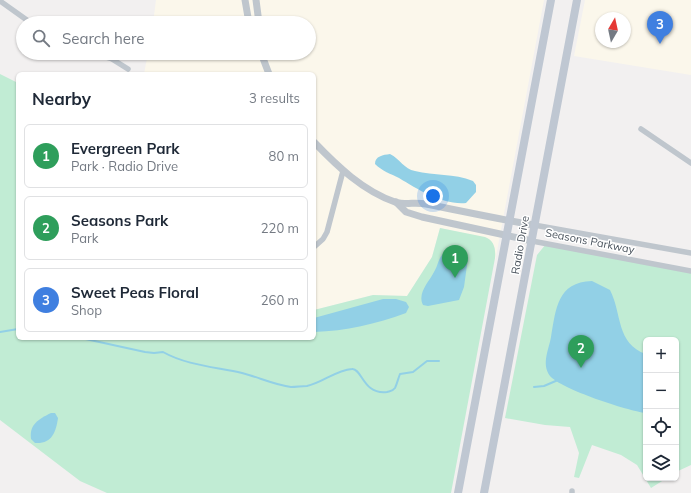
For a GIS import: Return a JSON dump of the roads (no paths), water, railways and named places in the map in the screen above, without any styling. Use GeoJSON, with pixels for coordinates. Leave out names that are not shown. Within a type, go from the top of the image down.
{"type":"FeatureCollection","features":[{"type":"Feature","properties":{"kind":"main road","name":"Radio Drive"},"geometry":{"type":"LineString","coordinates":[[458,493],[551,0]]}},
{"type":"Feature","properties":{"kind":"main road","name":"Radio Drive"},"geometry":{"type":"LineString","coordinates":[[484,493],[577,0]]}},
{"type":"Feature","properties":{"kind":"street"},"geometry":{"type":"LineString","coordinates":[[245,0],[248,16]]}},
{"type":"Feature","properties":{"kind":"street"},"geometry":{"type":"LineString","coordinates":[[256,0],[258,16]]}},
{"type":"Feature","properties":{"kind":"street"},"geometry":{"type":"LineString","coordinates":[[0,1],[21,16]]}},
{"type":"Feature","properties":{"kind":"street"},"geometry":{"type":"LineString","coordinates":[[113,60],[128,70]]}},
{"type":"Feature","properties":{"kind":"street"},"geometry":{"type":"LineString","coordinates":[[264,60],[268,72]]}},
{"type":"Feature","properties":{"kind":"street"},"geometry":{"type":"LineString","coordinates":[[641,129],[691,163]]}},
{"type":"Feature","properties":{"kind":"street","name":"Seasons Parkway"},"geometry":{"type":"LineString","coordinates":[[316,144],[343,171],[361,184],[396,202],[406,212],[422,217],[507,235],[691,271]]}},
{"type":"Feature","properties":{"kind":"street"},"geometry":{"type":"LineString","coordinates":[[316,245],[323,239],[327,232],[343,171]]}},
{"type":"Feature","properties":{"kind":"street","name":"Seasons Parkway"},"geometry":{"type":"LineString","coordinates":[[396,202],[425,204],[510,221],[691,253]]}},
{"type":"Feature","properties":{"kind":"water"},"geometry":{"type":"Polygon","coordinates":[[[390,154],[411,170],[422,173],[466,178],[473,181],[476,185],[476,192],[466,203],[448,202],[431,196],[375,164],[376,159],[382,155],[390,154]]]}},
{"type":"Feature","properties":{"kind":"water"},"geometry":{"type":"Polygon","coordinates":[[[448,251],[462,252],[468,258],[464,287],[459,300],[428,306],[423,305],[421,296],[424,288],[436,269],[440,257],[448,251]]]}},
{"type":"Feature","properties":{"kind":"water"},"geometry":{"type":"Polygon","coordinates":[[[592,281],[610,290],[614,299],[621,327],[629,343],[643,352],[643,412],[611,404],[580,393],[557,381],[550,376],[547,371],[546,356],[560,299],[572,286],[592,281]]]}},
{"type":"Feature","properties":{"kind":"water"},"geometry":{"type":"Polygon","coordinates":[[[383,299],[396,299],[406,302],[409,307],[406,313],[372,324],[338,330],[316,332],[316,317],[383,299]]]}},
{"type":"Feature","properties":{"kind":"water"},"geometry":{"type":"Polygon","coordinates":[[[51,413],[55,413],[58,418],[56,428],[52,436],[41,443],[35,443],[31,439],[33,426],[39,420],[51,413]]]}},
{"type":"Feature","properties":{"kind":"waterway"},"geometry":{"type":"LineString","coordinates":[[0,332],[16,329]]}},
{"type":"Feature","properties":{"kind":"waterway"},"geometry":{"type":"LineString","coordinates":[[90,340],[145,352],[163,352],[191,363],[242,373],[279,385],[291,387],[307,386],[340,372],[352,369],[355,370],[373,390],[387,392],[395,388],[400,374],[413,372],[427,361],[439,361]]}},
{"type":"Feature","properties":{"kind":"waterway"},"geometry":{"type":"LineString","coordinates":[[534,387],[544,386],[558,380]]}},
{"type":"Feature","properties":{"kind":"place","name":"Sweet Peas Floral"},"geometry":{"type":"Point","coordinates":[660,44]}},
{"type":"Feature","properties":{"kind":"place","name":"Evergreen Park"},"geometry":{"type":"Point","coordinates":[455,278]}},
{"type":"Feature","properties":{"kind":"place","name":"Seasons Park"},"geometry":{"type":"Point","coordinates":[581,368]}}]}
